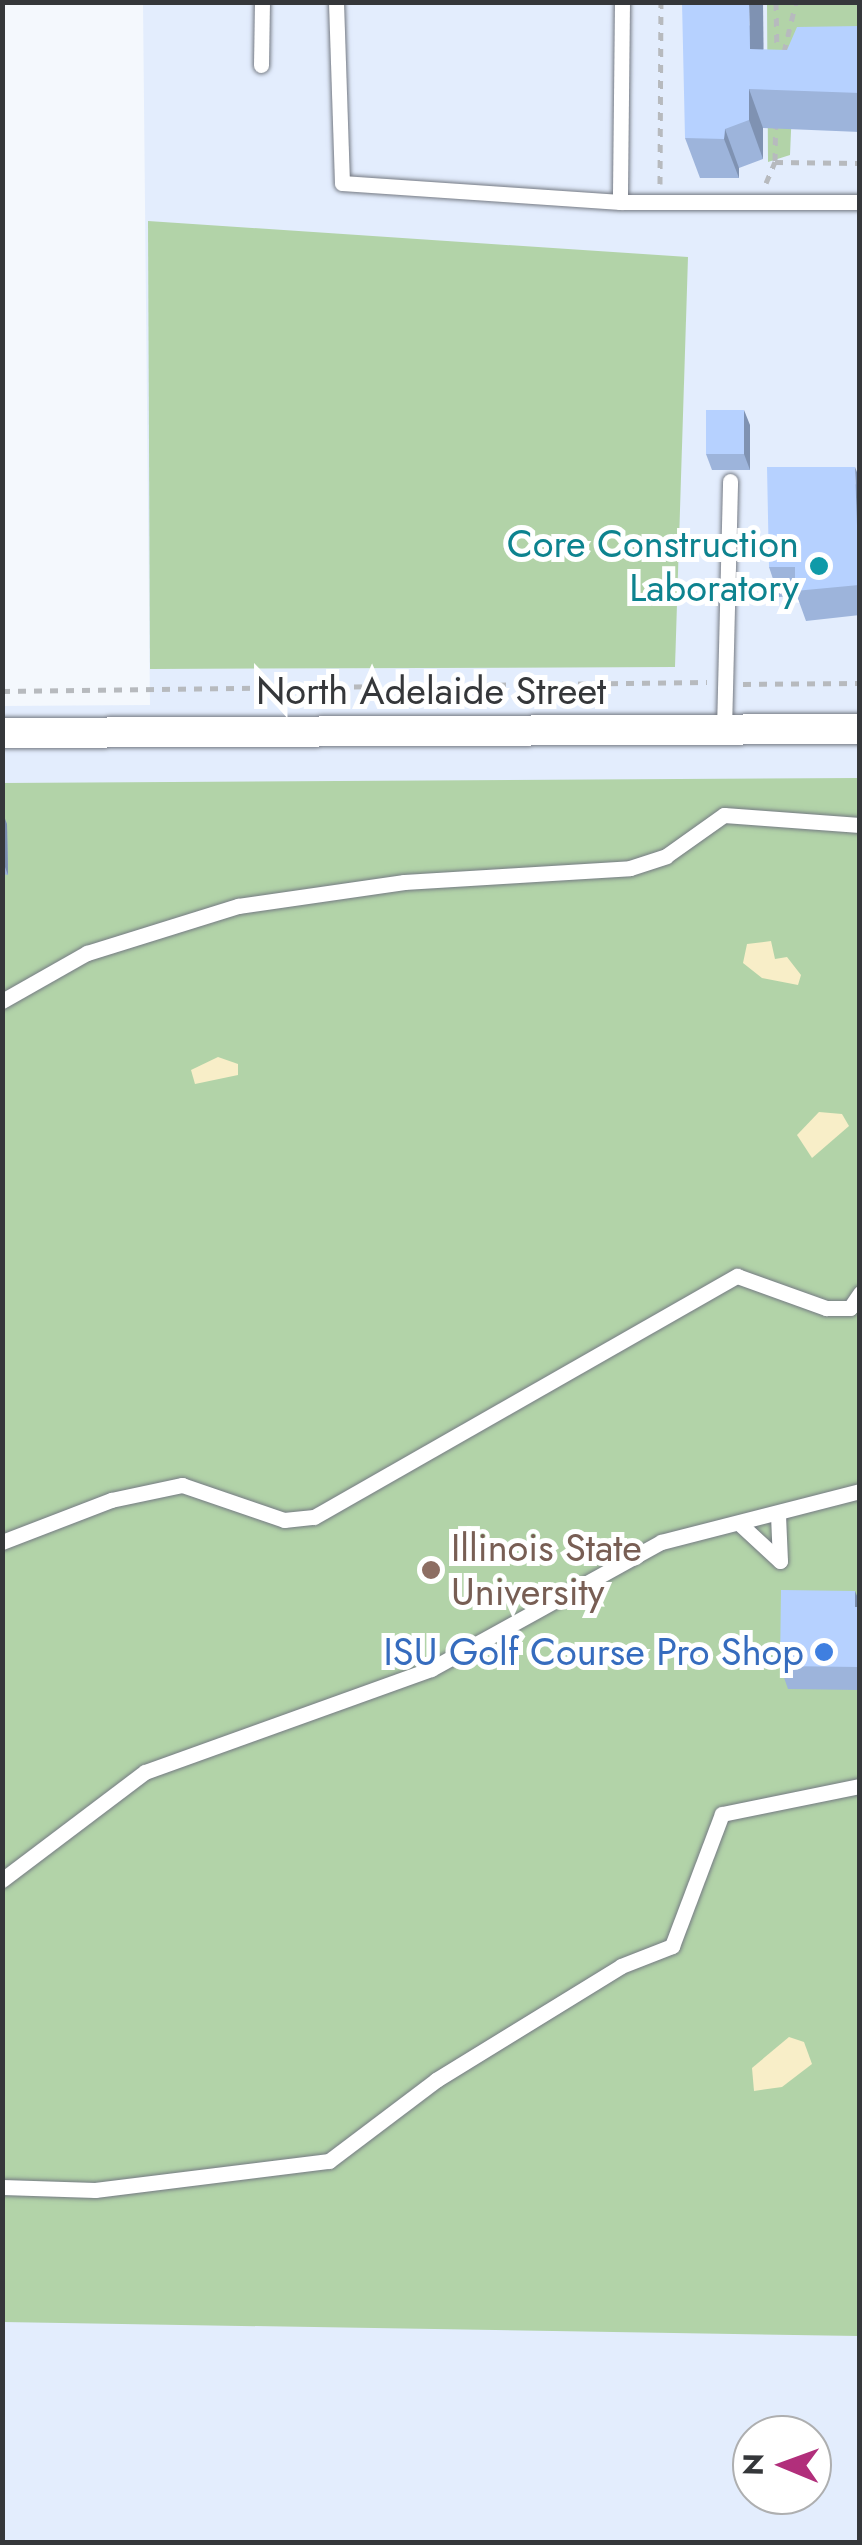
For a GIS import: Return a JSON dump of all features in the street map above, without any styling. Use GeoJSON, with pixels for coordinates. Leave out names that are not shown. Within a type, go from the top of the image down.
{"type":"FeatureCollection","features":[{"type":"Feature","properties":{"kind":"street","name":"North Adelaide Street"},"geometry":{"type":"LineString","coordinates":[[2,733],[860,730]]}},
{"type":"Feature","properties":{"kind":"lane"},"geometry":{"type":"LineString","coordinates":[[262,2],[262,65]]}},
{"type":"Feature","properties":{"kind":"lane"},"geometry":{"type":"LineString","coordinates":[[336,2],[342,182],[620,202],[860,202]]}},
{"type":"Feature","properties":{"kind":"lane"},"geometry":{"type":"LineString","coordinates":[[620,202],[622,2]]}},
{"type":"Feature","properties":{"kind":"lane"},"geometry":{"type":"LineString","coordinates":[[724,730],[730,481]]}},
{"type":"Feature","properties":{"kind":"lane"},"geometry":{"type":"LineString","coordinates":[[2,1000],[87,953],[238,906],[404,882],[630,868],[666,856],[724,815],[860,825]]}},
{"type":"Feature","properties":{"kind":"lane"},"geometry":{"type":"LineString","coordinates":[[2,1542],[110,1500],[182,1485],[284,1520],[314,1517],[737,1276],[826,1308],[850,1308],[860,1293]]}},
{"type":"Feature","properties":{"kind":"lane"},"geometry":{"type":"LineString","coordinates":[[2,1880],[146,1772],[431,1669],[661,1542],[741,1525],[860,1491]]}},
{"type":"Feature","properties":{"kind":"lane"},"geometry":{"type":"LineString","coordinates":[[741,1525],[780,1561],[778,1515]]}},
{"type":"Feature","properties":{"kind":"lane"},"geometry":{"type":"LineString","coordinates":[[2,2187],[94,2190],[329,2161],[436,2080],[621,1966],[672,1946],[722,1814],[860,1786]]}},
{"type":"Feature","properties":{"kind":"path"},"geometry":{"type":"LineString","coordinates":[[661,2],[659,184],[677,184]]}},
{"type":"Feature","properties":{"kind":"path"},"geometry":{"type":"LineString","coordinates":[[776,2],[777,70],[796,2]]}},
{"type":"Feature","properties":{"kind":"path"},"geometry":{"type":"LineString","coordinates":[[748,184],[765,184],[775,162],[776,107]]}},
{"type":"Feature","properties":{"kind":"path"},"geometry":{"type":"LineString","coordinates":[[775,162],[860,163]]}},
{"type":"Feature","properties":{"kind":"path"},"geometry":{"type":"LineString","coordinates":[[2,691],[860,683]]}},
{"type":"Feature","properties":{"kind":"shaded area","name":"Illinois State University"},"geometry":{"type":"Polygon","coordinates":[[[143,3],[859,3],[859,2542],[3,2542],[2,706],[150,705],[143,3]]]}},
{"type":"Feature","properties":{"kind":"green space"},"geometry":{"type":"Polygon","coordinates":[[[767,3],[860,3],[859,59],[794,61],[790,155],[768,162],[767,3]]]}},
{"type":"Feature","properties":{"kind":"green space"},"geometry":{"type":"Polygon","coordinates":[[[148,221],[688,257],[675,667],[150,669],[148,221]]]}},
{"type":"Feature","properties":{"kind":"green space","name":"Illinois State University"},"geometry":{"type":"Polygon","coordinates":[[[859,778],[859,2336],[3,2322],[2,783],[859,778]]]}},
{"type":"Feature","properties":{"kind":"sand"},"geometry":{"type":"Polygon","coordinates":[[[771,941],[775,959],[787,957],[801,975],[798,985],[762,978],[743,963],[747,944],[771,941]]]}},
{"type":"Feature","properties":{"kind":"sand"},"geometry":{"type":"Polygon","coordinates":[[[218,1057],[238,1064],[238,1075],[195,1084],[191,1070],[218,1057]]]}},
{"type":"Feature","properties":{"kind":"sand"},"geometry":{"type":"Polygon","coordinates":[[[819,1112],[842,1114],[849,1126],[812,1158],[797,1135],[819,1112]]]}},
{"type":"Feature","properties":{"kind":"sand"},"geometry":{"type":"Polygon","coordinates":[[[789,2037],[804,2042],[812,2064],[782,2087],[754,2091],[752,2068],[789,2037]]]}},
{"type":"Feature","properties":{"kind":"building"},"geometry":{"type":"Polygon","coordinates":[[[682,2],[749,2],[750,49],[787,50],[797,27],[860,26],[860,93],[749,89],[749,120],[725,129],[724,139],[685,138],[682,2]]]}},
{"type":"Feature","properties":{"kind":"building"},"geometry":{"type":"Polygon","coordinates":[[[706,410],[744,410],[744,454],[706,454],[706,410]]]}},
{"type":"Feature","properties":{"kind":"building","name":"Core Construction Laboratory"},"geometry":{"type":"Polygon","coordinates":[[[767,467],[855,467],[859,585],[795,591],[795,567],[769,567],[767,467]]]}},
{"type":"Feature","properties":{"kind":"building"},"geometry":{"type":"Polygon","coordinates":[[[4,816],[5,867],[2,867],[4,816]]]}},
{"type":"Feature","properties":{"kind":"building","name":"ISU Golf Course Pro Shop"},"geometry":{"type":"Polygon","coordinates":[[[781,1590],[855,1591],[855,1607],[860,1607],[858,1667],[780,1666],[781,1590]]]}},
{"type":"Feature","properties":{"kind":"place","name":"Core Construction Laboratory"},"geometry":{"type":"Point","coordinates":[819,566]}},
{"type":"Feature","properties":{"kind":"place","name":"Illinois State University"},"geometry":{"type":"Point","coordinates":[431,1570]}},
{"type":"Feature","properties":{"kind":"place","name":"ISU Golf Course Pro Shop"},"geometry":{"type":"Point","coordinates":[824,1652]}}]}
